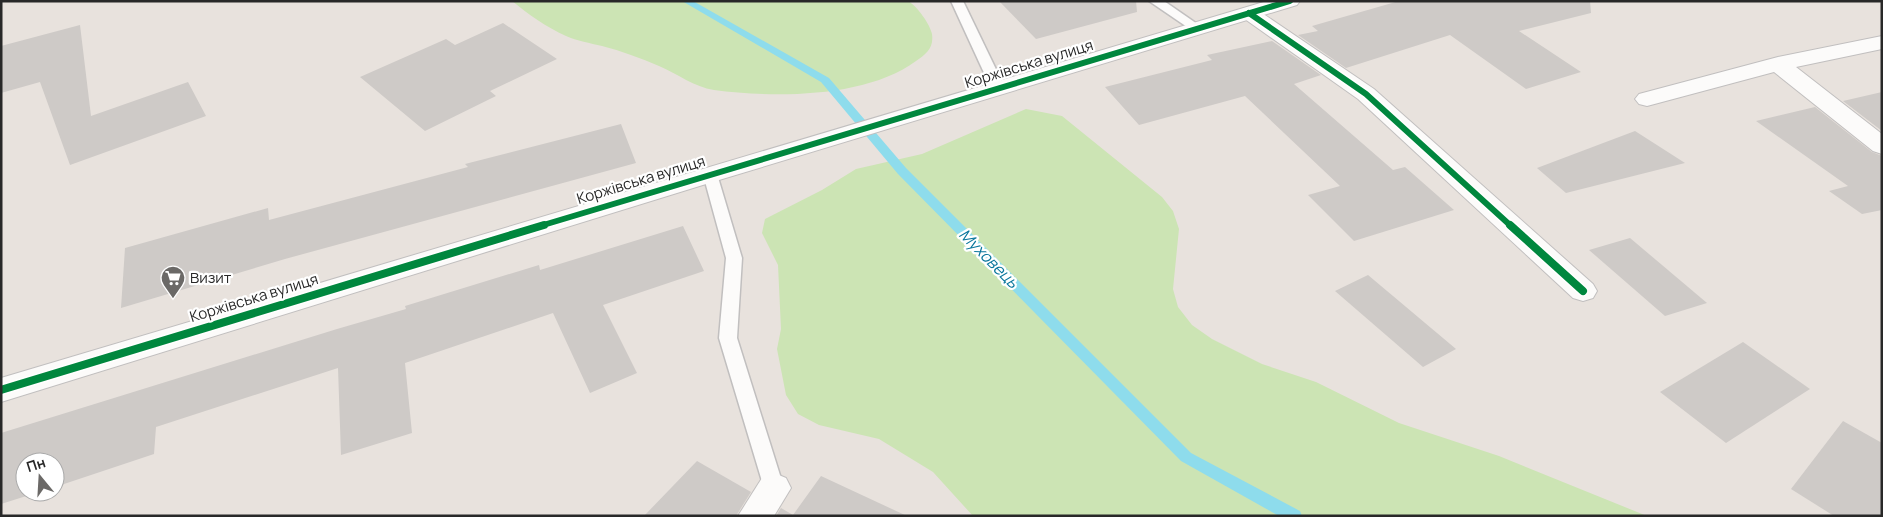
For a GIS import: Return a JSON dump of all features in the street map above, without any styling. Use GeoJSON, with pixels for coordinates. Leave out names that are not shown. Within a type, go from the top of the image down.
{"type":"FeatureCollection","features":[{"type":"Feature","properties":{"kind":"street","name":"Коржівська вулиця"},"geometry":{"type":"LineString","coordinates":[[1,390],[710,174],[1290,1]]}},
{"type":"Feature","properties":{"kind":"street"},"geometry":{"type":"LineString","coordinates":[[1249,12],[1366,94],[1583,291]]}},
{"type":"Feature","properties":{"kind":"street"},"geometry":{"type":"LineString","coordinates":[[1647,99],[1778,64],[1882,42]]}},
{"type":"Feature","properties":{"kind":"street"},"geometry":{"type":"LineString","coordinates":[[1778,64],[1882,146]]}},
{"type":"Feature","properties":{"kind":"street"},"geometry":{"type":"LineString","coordinates":[[755,516],[774,488]]}},
{"type":"Feature","properties":{"kind":"lane"},"geometry":{"type":"LineString","coordinates":[[956,1],[998,88]]}},
{"type":"Feature","properties":{"kind":"lane"},"geometry":{"type":"LineString","coordinates":[[1155,1],[1197,28]]}},
{"type":"Feature","properties":{"kind":"lane"},"geometry":{"type":"LineString","coordinates":[[710,174],[734,258],[728,338],[774,488]]}},
{"type":"Feature","properties":{"kind":"green space"},"geometry":{"type":"Polygon","coordinates":[[[512,1],[908,1],[926,20],[931,30],[932,43],[929,50],[920,58],[895,73],[846,89],[792,94],[738,93],[707,88],[638,57],[570,38],[544,24],[512,1]]]}},
{"type":"Feature","properties":{"kind":"green space"},"geometry":{"type":"Polygon","coordinates":[[[1026,109],[1062,116],[1162,197],[1173,211],[1179,229],[1173,289],[1178,307],[1192,325],[1212,339],[1262,364],[1316,382],[1399,423],[1499,456],[1647,516],[973,516],[933,472],[879,439],[819,425],[798,414],[786,395],[777,349],[781,329],[778,265],[762,233],[765,219],[822,190],[856,169],[922,154],[1026,109]]]}},
{"type":"Feature","properties":{"kind":"building"},"geometry":{"type":"Polygon","coordinates":[[[999,1],[1136,1],[1137,12],[1036,39],[999,1]]]}},
{"type":"Feature","properties":{"kind":"building"},"geometry":{"type":"Polygon","coordinates":[[[1399,1],[1590,1],[1591,13],[1519,31],[1581,72],[1526,89],[1450,35],[1346,68],[1298,35],[1318,31],[1312,26],[1399,1]]]}},
{"type":"Feature","properties":{"kind":"building"},"geometry":{"type":"Polygon","coordinates":[[[503,23],[557,59],[490,91],[496,96],[425,131],[360,77],[446,39],[455,45],[503,23]]]}},
{"type":"Feature","properties":{"kind":"building"},"geometry":{"type":"Polygon","coordinates":[[[80,25],[91,116],[188,82],[206,116],[70,165],[40,82],[1,93],[1,46],[80,25]]]}},
{"type":"Feature","properties":{"kind":"building"},"geometry":{"type":"Polygon","coordinates":[[[1272,41],[1321,75],[1294,84],[1393,170],[1405,167],[1454,210],[1354,241],[1308,195],[1340,186],[1245,96],[1139,125],[1105,87],[1212,60],[1207,55],[1272,41]]]}},
{"type":"Feature","properties":{"kind":"building"},"geometry":{"type":"Polygon","coordinates":[[[1882,92],[1882,131],[1843,101],[1882,92]]]}},
{"type":"Feature","properties":{"kind":"building"},"geometry":{"type":"Polygon","coordinates":[[[1815,107],[1872,152],[1882,156],[1882,210],[1862,214],[1829,191],[1848,186],[1756,121],[1815,107]]]}},
{"type":"Feature","properties":{"kind":"building"},"geometry":{"type":"Polygon","coordinates":[[[621,124],[636,163],[285,259],[121,308],[125,248],[268,208],[269,220],[468,167],[465,164],[621,124]]]}},
{"type":"Feature","properties":{"kind":"building"},"geometry":{"type":"Polygon","coordinates":[[[1635,131],[1685,163],[1566,193],[1537,168],[1635,131]]]}},
{"type":"Feature","properties":{"kind":"building"},"geometry":{"type":"Polygon","coordinates":[[[683,226],[704,271],[603,305],[637,373],[590,393],[553,313],[405,363],[412,433],[341,455],[338,368],[156,427],[154,454],[65,484],[65,452],[15,452],[15,500],[1,504],[1,433],[406,309],[405,306],[539,265],[540,270],[683,226]]]}},
{"type":"Feature","properties":{"kind":"building"},"geometry":{"type":"Polygon","coordinates":[[[1630,238],[1707,303],[1665,316],[1589,250],[1630,238]]]}},
{"type":"Feature","properties":{"kind":"building"},"geometry":{"type":"Polygon","coordinates":[[[1368,275],[1456,349],[1423,367],[1335,291],[1368,275]]]}},
{"type":"Feature","properties":{"kind":"building"},"geometry":{"type":"Polygon","coordinates":[[[1743,342],[1810,389],[1726,443],[1660,392],[1743,342]]]}},
{"type":"Feature","properties":{"kind":"building"},"geometry":{"type":"Polygon","coordinates":[[[1843,421],[1882,443],[1882,516],[1834,516],[1791,489],[1843,421]]]}},
{"type":"Feature","properties":{"kind":"building"},"geometry":{"type":"Polygon","coordinates":[[[697,461],[751,492],[736,516],[644,516],[697,461]]]}},
{"type":"Feature","properties":{"kind":"building"},"geometry":{"type":"Polygon","coordinates":[[[821,476],[907,516],[776,516],[781,508],[793,515],[821,476]]]}},
{"type":"Feature","properties":{"kind":"waterway","name":"Муховець"},"geometry":{"type":"LineString","coordinates":[[686,1],[825,80],[902,171],[1186,457],[1294,516]]}},
{"type":"Feature","properties":{"kind":"cycle path"},"geometry":{"type":"LineString","coordinates":[[1,390],[710,174],[1290,1]]}},
{"type":"Feature","properties":{"kind":"cycle path"},"geometry":{"type":"LineString","coordinates":[[1249,13],[1366,94],[1583,291]]}},
{"type":"Feature","properties":{"kind":"place","name":"Визит"},"geometry":{"type":"Point","coordinates":[173,299]}}]}
